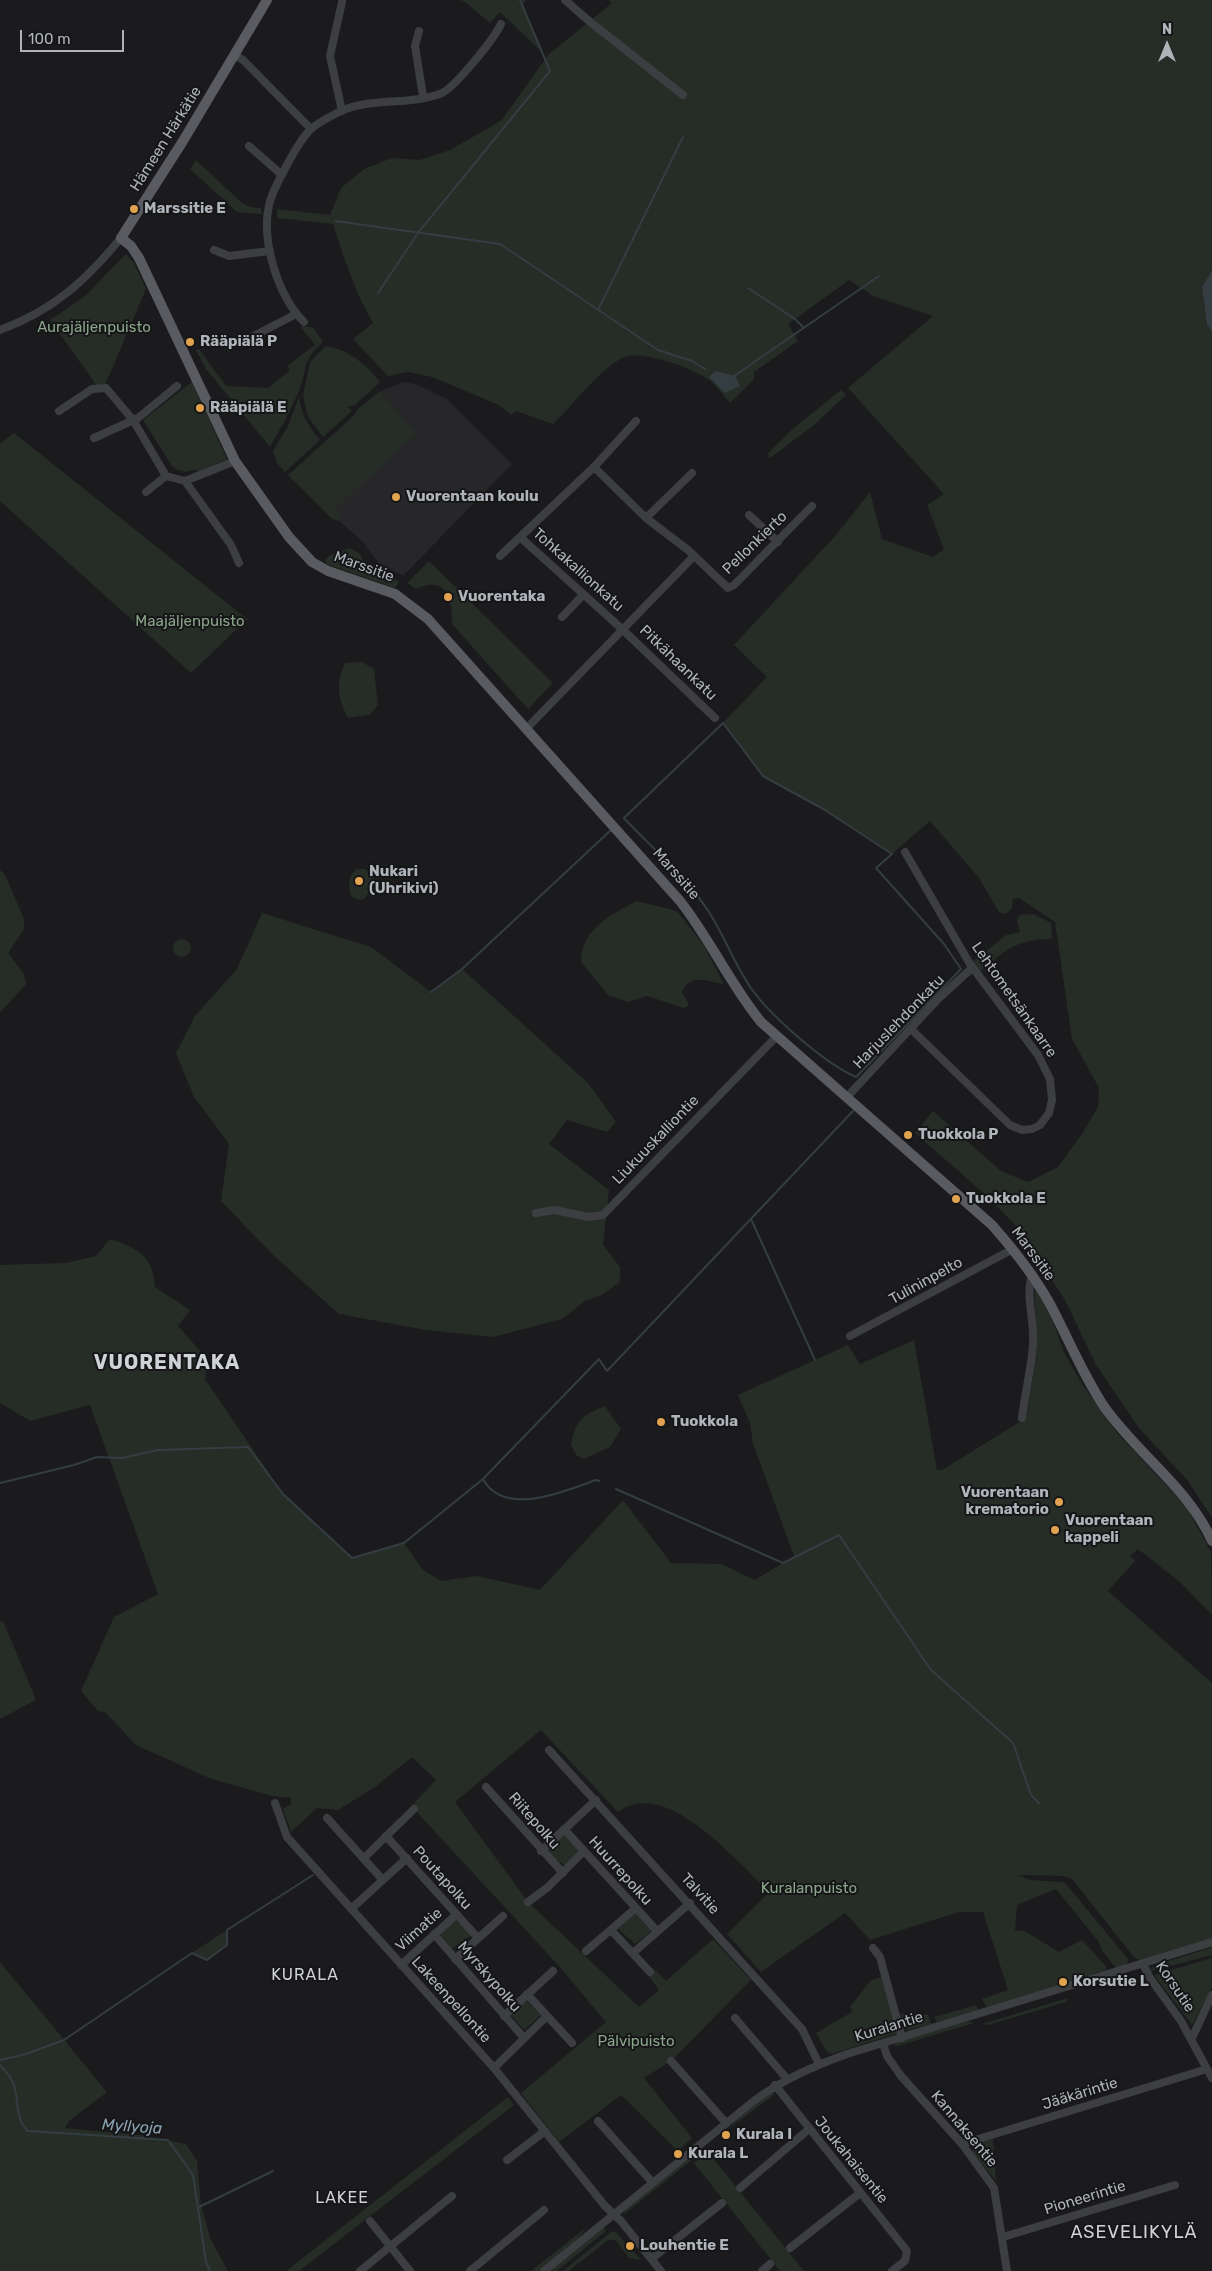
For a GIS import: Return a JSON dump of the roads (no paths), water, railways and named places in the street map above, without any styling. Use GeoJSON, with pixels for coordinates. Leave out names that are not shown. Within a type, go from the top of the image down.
{"type":"FeatureCollection","features":[{"type":"Feature","properties":{"kind":"main road","name":"Hämeen Härkätie"},"geometry":{"type":"LineString","coordinates":[[121,238],[267,0]]}},
{"type":"Feature","properties":{"kind":"main road","name":"Marssitie"},"geometry":{"type":"LineString","coordinates":[[121,238],[131,246],[138,258],[235,461],[301,553],[320,567],[385,590],[412,605],[438,630],[680,901],[697,923],[743,1000],[776,1037],[971,1205],[1014,1249],[1051,1306],[1075,1358],[1104,1406],[1120,1427],[1179,1490],[1197,1514],[1212,1541]]}},
{"type":"Feature","properties":{"kind":"street"},"geometry":{"type":"LineString","coordinates":[[565,0],[588,21],[683,95]]}},
{"type":"Feature","properties":{"kind":"street"},"geometry":{"type":"LineString","coordinates":[[342,2],[330,56],[342,111]]}},
{"type":"Feature","properties":{"kind":"street"},"geometry":{"type":"LineString","coordinates":[[304,322],[296,314],[279,284],[270,251],[269,206],[282,175],[311,129],[342,111],[442,92],[449,88],[492,39],[501,24]]}},
{"type":"Feature","properties":{"kind":"street"},"geometry":{"type":"LineString","coordinates":[[419,31],[415,46],[423,96]]}},
{"type":"Feature","properties":{"kind":"street"},"geometry":{"type":"LineString","coordinates":[[235,55],[243,60],[311,129]]}},
{"type":"Feature","properties":{"kind":"street"},"geometry":{"type":"LineString","coordinates":[[249,146],[282,175]]}},
{"type":"Feature","properties":{"kind":"street","name":"Hämeen Härkätie"},"geometry":{"type":"LineString","coordinates":[[0,330],[57,302],[98,266],[121,238]]}},
{"type":"Feature","properties":{"kind":"street"},"geometry":{"type":"LineString","coordinates":[[214,250],[229,256],[270,251]]}},
{"type":"Feature","properties":{"kind":"street"},"geometry":{"type":"LineString","coordinates":[[248,339],[296,314]]}},
{"type":"Feature","properties":{"kind":"street"},"geometry":{"type":"LineString","coordinates":[[94,438],[147,412],[177,386]]}},
{"type":"Feature","properties":{"kind":"street"},"geometry":{"type":"LineString","coordinates":[[59,411],[92,389],[106,388],[134,420],[166,476],[185,481],[235,461]]}},
{"type":"Feature","properties":{"kind":"street","name":"Tohkakallionkatu"},"geometry":{"type":"LineString","coordinates":[[622,629],[520,537],[594,467],[636,421]]}},
{"type":"Feature","properties":{"kind":"street"},"geometry":{"type":"LineString","coordinates":[[594,467],[646,518],[694,556]]}},
{"type":"Feature","properties":{"kind":"street"},"geometry":{"type":"LineString","coordinates":[[646,518],[692,473]]}},
{"type":"Feature","properties":{"kind":"street"},"geometry":{"type":"LineString","coordinates":[[146,492],[166,476]]}},
{"type":"Feature","properties":{"kind":"street"},"geometry":{"type":"LineString","coordinates":[[185,481],[231,545],[238,562]]}},
{"type":"Feature","properties":{"kind":"street","name":"Pellonkierto"},"geometry":{"type":"LineString","coordinates":[[694,556],[728,588],[734,586],[812,506]]}},
{"type":"Feature","properties":{"kind":"street"},"geometry":{"type":"LineString","coordinates":[[749,514],[778,542]]}},
{"type":"Feature","properties":{"kind":"street"},"geometry":{"type":"LineString","coordinates":[[500,556],[520,537]]}},
{"type":"Feature","properties":{"kind":"street","name":"Tohkakallionkatu"},"geometry":{"type":"LineString","coordinates":[[527,728],[694,556]]}},
{"type":"Feature","properties":{"kind":"street"},"geometry":{"type":"LineString","coordinates":[[562,618],[583,594]]}},
{"type":"Feature","properties":{"kind":"street","name":"Pitkähaankatu"},"geometry":{"type":"LineString","coordinates":[[622,629],[715,718]]}},
{"type":"Feature","properties":{"kind":"street","name":"Lehtometsänkaarre"},"geometry":{"type":"LineString","coordinates":[[905,852],[972,968],[1046,1068],[1050,1078],[1052,1100],[1049,1113],[1040,1125],[1032,1129],[1022,1130],[1010,1125],[912,1030]]}},
{"type":"Feature","properties":{"kind":"street","name":"Harjuslehdonkatu"},"geometry":{"type":"LineString","coordinates":[[847,1097],[912,1030],[938,999],[972,968]]}},
{"type":"Feature","properties":{"kind":"street","name":"Liukuuskalliontie"},"geometry":{"type":"LineString","coordinates":[[536,1213],[555,1210],[588,1217],[603,1215],[776,1037]]}},
{"type":"Feature","properties":{"kind":"street","name":"Tulininpelto"},"geometry":{"type":"LineString","coordinates":[[850,1336],[1014,1249]]}},
{"type":"Feature","properties":{"kind":"street"},"geometry":{"type":"LineString","coordinates":[[1022,1418],[1033,1346],[1030,1295],[1032,1275]]}},
{"type":"Feature","properties":{"kind":"street","name":"Talvitie"},"geometry":{"type":"LineString","coordinates":[[550,1750],[802,2029],[818,2064]]}},
{"type":"Feature","properties":{"kind":"street","name":"Riitepolku"},"geometry":{"type":"LineString","coordinates":[[486,1787],[541,1851],[563,1873]]}},
{"type":"Feature","properties":{"kind":"street"},"geometry":{"type":"LineString","coordinates":[[541,1851],[596,1800]]}},
{"type":"Feature","properties":{"kind":"street","name":"Lakeenpellontie"},"geometry":{"type":"LineString","coordinates":[[275,1803],[287,1837],[494,2068],[661,2271]]}},
{"type":"Feature","properties":{"kind":"street"},"geometry":{"type":"LineString","coordinates":[[364,1858],[414,1809]]}},
{"type":"Feature","properties":{"kind":"street"},"geometry":{"type":"LineString","coordinates":[[327,1818],[382,1879]]}},
{"type":"Feature","properties":{"kind":"street","name":"Huurrepolku"},"geometry":{"type":"LineString","coordinates":[[564,1829],[657,1931]]}},
{"type":"Feature","properties":{"kind":"street","name":"Poutapolku"},"geometry":{"type":"LineString","coordinates":[[386,1836],[477,1937]]}},
{"type":"Feature","properties":{"kind":"street"},"geometry":{"type":"LineString","coordinates":[[528,1902],[563,1873],[584,1851]]}},
{"type":"Feature","properties":{"kind":"street"},"geometry":{"type":"LineString","coordinates":[[351,1909],[407,1858]]}},
{"type":"Feature","properties":{"kind":"street"},"geometry":{"type":"LineString","coordinates":[[633,1953],[690,1903]]}},
{"type":"Feature","properties":{"kind":"street"},"geometry":{"type":"LineString","coordinates":[[586,1951],[636,1908]]}},
{"type":"Feature","properties":{"kind":"street","name":"Viimatie"},"geometry":{"type":"LineString","coordinates":[[401,1965],[456,1915]]}},
{"type":"Feature","properties":{"kind":"street"},"geometry":{"type":"LineString","coordinates":[[455,1959],[477,1937],[503,1916]]}},
{"type":"Feature","properties":{"kind":"street"},"geometry":{"type":"LineString","coordinates":[[611,1930],[650,1972]]}},
{"type":"Feature","properties":{"kind":"street","name":"Myrskypolku"},"geometry":{"type":"LineString","coordinates":[[434,1934],[524,2038]]}},
{"type":"Feature","properties":{"kind":"street","name":"Kuralantie"},"geometry":{"type":"LineString","coordinates":[[544,2271],[726,2123],[775,2085],[787,2079],[818,2064],[883,2043],[1212,1942]]}},
{"type":"Feature","properties":{"kind":"street"},"geometry":{"type":"LineString","coordinates":[[873,1948],[880,1957],[902,2038]]}},
{"type":"Feature","properties":{"kind":"street","name":"Korsutie"},"geometry":{"type":"LineString","coordinates":[[1143,1964],[1150,1978],[1192,2038],[1212,2078]]}},
{"type":"Feature","properties":{"kind":"street"},"geometry":{"type":"LineString","coordinates":[[504,2016],[553,1970]]}},
{"type":"Feature","properties":{"kind":"street"},"geometry":{"type":"LineString","coordinates":[[526,1994],[572,2043]]}},
{"type":"Feature","properties":{"kind":"street"},"geometry":{"type":"LineString","coordinates":[[1192,2038],[1212,1995]]}},
{"type":"Feature","properties":{"kind":"street"},"geometry":{"type":"LineString","coordinates":[[494,2068],[547,2016]]}},
{"type":"Feature","properties":{"kind":"street"},"geometry":{"type":"LineString","coordinates":[[735,2018],[787,2079]]}},
{"type":"Feature","properties":{"kind":"street","name":"Kannaksentie"},"geometry":{"type":"LineString","coordinates":[[883,2043],[887,2056],[901,2076],[962,2144],[994,2188],[1004,2237],[1007,2271]]}},
{"type":"Feature","properties":{"kind":"street"},"geometry":{"type":"LineString","coordinates":[[671,2060],[726,2123]]}},
{"type":"Feature","properties":{"kind":"street","name":"Jääkärintie"},"geometry":{"type":"LineString","coordinates":[[962,2144],[1207,2069]]}},
{"type":"Feature","properties":{"kind":"street","name":"Joukahaisentie"},"geometry":{"type":"LineString","coordinates":[[775,2085],[907,2251],[905,2261],[892,2271]]}},
{"type":"Feature","properties":{"kind":"street"},"geometry":{"type":"LineString","coordinates":[[598,2121],[652,2182]]}},
{"type":"Feature","properties":{"kind":"street"},"geometry":{"type":"LineString","coordinates":[[740,2188],[809,2129]]}},
{"type":"Feature","properties":{"kind":"street"},"geometry":{"type":"LineString","coordinates":[[507,2160],[545,2131]]}},
{"type":"Feature","properties":{"kind":"street","name":"Pioneerintie"},"geometry":{"type":"LineString","coordinates":[[1004,2237],[1175,2185]]}},
{"type":"Feature","properties":{"kind":"street"},"geometry":{"type":"LineString","coordinates":[[790,2248],[860,2193]]}},
{"type":"Feature","properties":{"kind":"street"},"geometry":{"type":"LineString","coordinates":[[360,2271],[452,2196]]}},
{"type":"Feature","properties":{"kind":"street"},"geometry":{"type":"LineString","coordinates":[[651,2259],[722,2203]]}},
{"type":"Feature","properties":{"kind":"street"},"geometry":{"type":"LineString","coordinates":[[470,2271],[544,2210]]}},
{"type":"Feature","properties":{"kind":"street"},"geometry":{"type":"LineString","coordinates":[[370,2221],[410,2271]]}},
{"type":"Feature","properties":{"kind":"street"},"geometry":{"type":"LineString","coordinates":[[762,2271],[770,2264]]}},
{"type":"Feature","properties":{"kind":"waterway"},"geometry":{"type":"LineString","coordinates":[[378,293],[418,233],[550,71],[520,0]]}},
{"type":"Feature","properties":{"kind":"waterway"},"geometry":{"type":"LineString","coordinates":[[598,310],[683,137]]}},
{"type":"Feature","properties":{"kind":"waterway"},"geometry":{"type":"LineString","coordinates":[[335,221],[500,244],[658,350],[692,361],[705,369]]}},
{"type":"Feature","properties":{"kind":"waterway"},"geometry":{"type":"LineString","coordinates":[[734,376],[879,276]]}},
{"type":"Feature","properties":{"kind":"waterway"},"geometry":{"type":"LineString","coordinates":[[748,288],[795,319],[804,328]]}},
{"type":"Feature","properties":{"kind":"waterway"},"geometry":{"type":"LineString","coordinates":[[723,723],[763,776],[825,810],[892,854],[876,868],[944,944],[961,969],[856,1077],[812,1049],[767,1008],[747,982],[714,920],[700,899],[624,818],[723,723]]}},
{"type":"Feature","properties":{"kind":"waterway"},"geometry":{"type":"LineString","coordinates":[[431,992],[462,969],[611,830]]}},
{"type":"Feature","properties":{"kind":"waterway"},"geometry":{"type":"LineString","coordinates":[[483,1479],[599,1359],[607,1371],[853,1111]]}},
{"type":"Feature","properties":{"kind":"waterway"},"geometry":{"type":"LineString","coordinates":[[751,1219],[815,1360]]}},
{"type":"Feature","properties":{"kind":"waterway"},"geometry":{"type":"LineString","coordinates":[[0,1483],[74,1465],[97,1457],[122,1458],[158,1450],[248,1447],[283,1494],[352,1558],[404,1543],[483,1479],[493,1491],[505,1497],[520,1499],[552,1495],[596,1480],[599,1481]]}},
{"type":"Feature","properties":{"kind":"waterway"},"geometry":{"type":"LineString","coordinates":[[616,1489],[783,1563],[839,1535],[931,1670],[1013,1743],[1031,1795],[1039,1803]]}},
{"type":"Feature","properties":{"kind":"waterway"},"geometry":{"type":"LineString","coordinates":[[0,2060],[26,2054],[64,2040],[192,1953],[207,1960],[227,1945],[227,1930],[313,1875]]}},
{"type":"Feature","properties":{"kind":"waterway","name":"Myllyoja"},"geometry":{"type":"LineString","coordinates":[[0,2065],[13,2082],[19,2115],[28,2131],[168,2140],[193,2175],[206,2262],[210,2271]]}},
{"type":"Feature","properties":{"kind":"waterway"},"geometry":{"type":"LineString","coordinates":[[199,2207],[273,2171]]}},
{"type":"Feature","properties":{"kind":"place","name":"Marssitie E"},"geometry":{"type":"Point","coordinates":[134,209]}},
{"type":"Feature","properties":{"kind":"place","name":"Rääpiälä P"},"geometry":{"type":"Point","coordinates":[190,342]}},
{"type":"Feature","properties":{"kind":"place","name":"Rääpiälä E"},"geometry":{"type":"Point","coordinates":[200,408]}},
{"type":"Feature","properties":{"kind":"place","name":"Vuorentaan koulu"},"geometry":{"type":"Point","coordinates":[396,497]}},
{"type":"Feature","properties":{"kind":"place","name":"Vuorentaka"},"geometry":{"type":"Point","coordinates":[448,597]}},
{"type":"Feature","properties":{"kind":"place","name":"Nukari (Uhrikivi)"},"geometry":{"type":"Point","coordinates":[359,881]}},
{"type":"Feature","properties":{"kind":"place","name":"Tuokkola P"},"geometry":{"type":"Point","coordinates":[908,1135]}},
{"type":"Feature","properties":{"kind":"place","name":"Tuokkola E"},"geometry":{"type":"Point","coordinates":[956,1199]}},
{"type":"Feature","properties":{"kind":"place","name":"Tuokkola"},"geometry":{"type":"Point","coordinates":[661,1422]}},
{"type":"Feature","properties":{"kind":"place","name":"Vuorentaan krematorio"},"geometry":{"type":"Point","coordinates":[1059,1502]}},
{"type":"Feature","properties":{"kind":"place","name":"Vuorentaan kappeli"},"geometry":{"type":"Point","coordinates":[1055,1530]}},
{"type":"Feature","properties":{"kind":"place","name":"Korsutie L"},"geometry":{"type":"Point","coordinates":[1063,1982]}},
{"type":"Feature","properties":{"kind":"place","name":"Kurala I"},"geometry":{"type":"Point","coordinates":[726,2135]}},
{"type":"Feature","properties":{"kind":"place","name":"Kurala L"},"geometry":{"type":"Point","coordinates":[678,2154]}},
{"type":"Feature","properties":{"kind":"place","name":"Louhentie E"},"geometry":{"type":"Point","coordinates":[630,2246]}},
{"type":"Feature","properties":{"kind":"district","name":"VUORENTAKA"},"geometry":{"type":"Point","coordinates":[167,1363]}},
{"type":"Feature","properties":{"kind":"district","name":"KURALA"},"geometry":{"type":"Point","coordinates":[305,1975]}},
{"type":"Feature","properties":{"kind":"district","name":"LAKEE"},"geometry":{"type":"Point","coordinates":[342,2198]}},
{"type":"Feature","properties":{"kind":"district","name":"ASEVELIKYLÄ"},"geometry":{"type":"Point","coordinates":[1134,2233]}},
{"type":"Feature","properties":{"kind":"park label","name":"Aurajäljenpuisto"},"geometry":{"type":"Point","coordinates":[94,328]}},
{"type":"Feature","properties":{"kind":"park label","name":"Maajäljenpuisto"},"geometry":{"type":"Point","coordinates":[190,622]}},
{"type":"Feature","properties":{"kind":"park label","name":"Kuralanpuisto"},"geometry":{"type":"Point","coordinates":[809,1889]}},
{"type":"Feature","properties":{"kind":"park label","name":"Pälvipuisto"},"geometry":{"type":"Point","coordinates":[636,2042]}}]}
